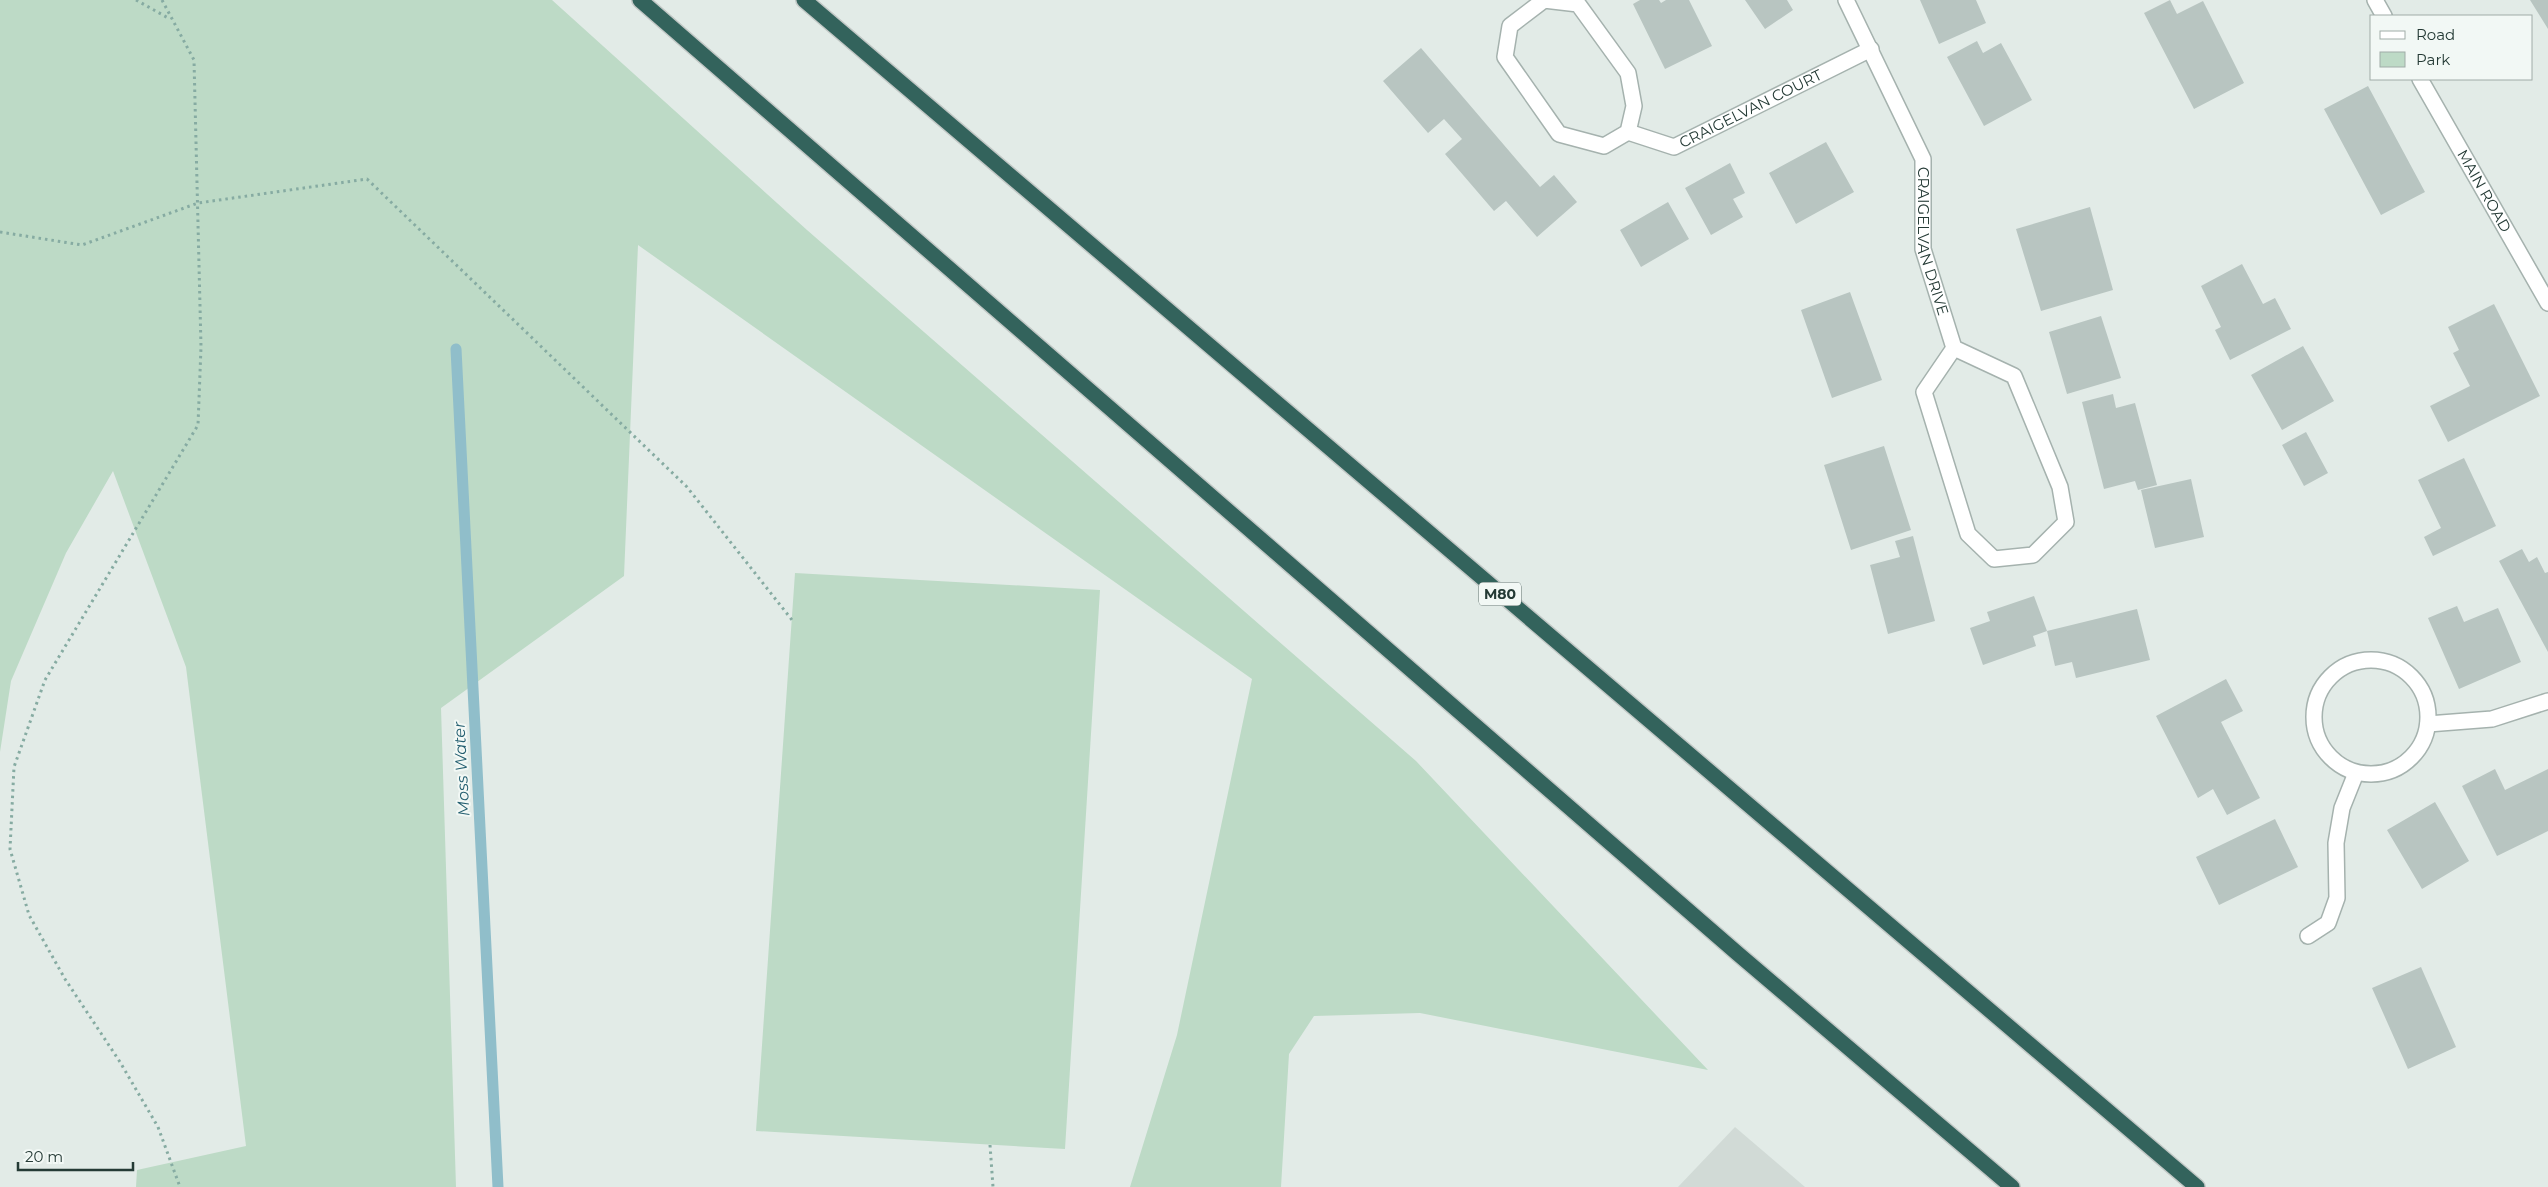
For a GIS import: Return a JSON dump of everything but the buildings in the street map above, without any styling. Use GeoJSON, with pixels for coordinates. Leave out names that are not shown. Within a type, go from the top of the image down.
{"type":"FeatureCollection","features":[{"type":"Feature","properties":{"kind":"highway"},"geometry":{"type":"LineString","coordinates":[[640,0],[1684,907],[2012,1187]]}},
{"type":"Feature","properties":{"kind":"highway","name":"M80"},"geometry":{"type":"LineString","coordinates":[[804,0],[2197,1187]]}},
{"type":"Feature","properties":{"kind":"street"},"geometry":{"type":"LineString","coordinates":[[1544,0],[1578,4],[1628,73],[1634,106],[1628,132],[1604,146],[1559,134],[1505,56],[1510,26],[1544,0]]}},
{"type":"Feature","properties":{"kind":"street","name":"CRAIGELVAN DRIVE"},"geometry":{"type":"LineString","coordinates":[[1846,0],[1923,159],[1923,249],[1954,348]]}},
{"type":"Feature","properties":{"kind":"street"},"geometry":{"type":"LineString","coordinates":[[2375,0],[2383,15]]}},
{"type":"Feature","properties":{"kind":"street","name":"CRAIGELVAN COURT"},"geometry":{"type":"LineString","coordinates":[[1628,132],[1674,147],[1871,49]]}},
{"type":"Feature","properties":{"kind":"street","name":"MAIN ROAD"},"geometry":{"type":"LineString","coordinates":[[2421,80],[2548,303]]}},
{"type":"Feature","properties":{"kind":"street"},"geometry":{"type":"LineString","coordinates":[[1954,348],[2014,376],[2060,488],[2066,522],[2032,555],[1994,559],[1968,534],[1924,392],[1954,348]]}},
{"type":"Feature","properties":{"kind":"street"},"geometry":{"type":"LineString","coordinates":[[2376,659],[2394,664],[2410,674],[2422,688],[2427,706],[2428,724],[2422,743],[2411,759],[2395,770],[2375,774],[2356,773],[2338,764],[2324,751],[2315,733],[2313,714],[2317,696],[2327,680],[2341,667],[2358,660],[2376,659]]}},
{"type":"Feature","properties":{"kind":"street"},"geometry":{"type":"LineString","coordinates":[[2428,724],[2492,719],[2548,701]]}},
{"type":"Feature","properties":{"kind":"street"},"geometry":{"type":"LineString","coordinates":[[2308,936],[2328,923],[2337,898],[2336,843],[2342,808],[2356,773]]}},
{"type":"Feature","properties":{"kind":"path"},"geometry":{"type":"LineString","coordinates":[[136,0],[170,18]]}},
{"type":"Feature","properties":{"kind":"path"},"geometry":{"type":"LineString","coordinates":[[162,0],[194,60],[201,347],[198,425],[152,505],[78,621],[45,680],[14,767],[10,850],[29,915],[65,979],[120,1062],[158,1126],[180,1187]]}},
{"type":"Feature","properties":{"kind":"path"},"geometry":{"type":"LineString","coordinates":[[0,232],[82,245],[198,203],[367,179],[687,487],[792,620]]}},
{"type":"Feature","properties":{"kind":"path"},"geometry":{"type":"LineString","coordinates":[[990,1145],[993,1187]]}},
{"type":"Feature","properties":{"kind":"shaded area"},"geometry":{"type":"Polygon","coordinates":[[[1735,1127],[1805,1187],[1678,1187],[1735,1127]]]}},
{"type":"Feature","properties":{"kind":"green space"},"geometry":{"type":"Polygon","coordinates":[[[0,0],[552,0],[807,230],[1416,761],[1708,1070],[1420,1013],[1314,1016],[1289,1054],[1281,1187],[1130,1187],[1177,1035],[1252,679],[638,245],[624,576],[441,708],[456,1187],[136,1187],[137,1170],[246,1146],[186,667],[113,471],[66,553],[11,681],[0,752],[0,0]]]}},
{"type":"Feature","properties":{"kind":"green space"},"geometry":{"type":"Polygon","coordinates":[[[795,573],[1100,590],[1065,1149],[756,1131],[795,573]]]}},
{"type":"Feature","properties":{"kind":"waterway","name":"Moss Water"},"geometry":{"type":"LineString","coordinates":[[456,349],[498,1187]]}}]}
